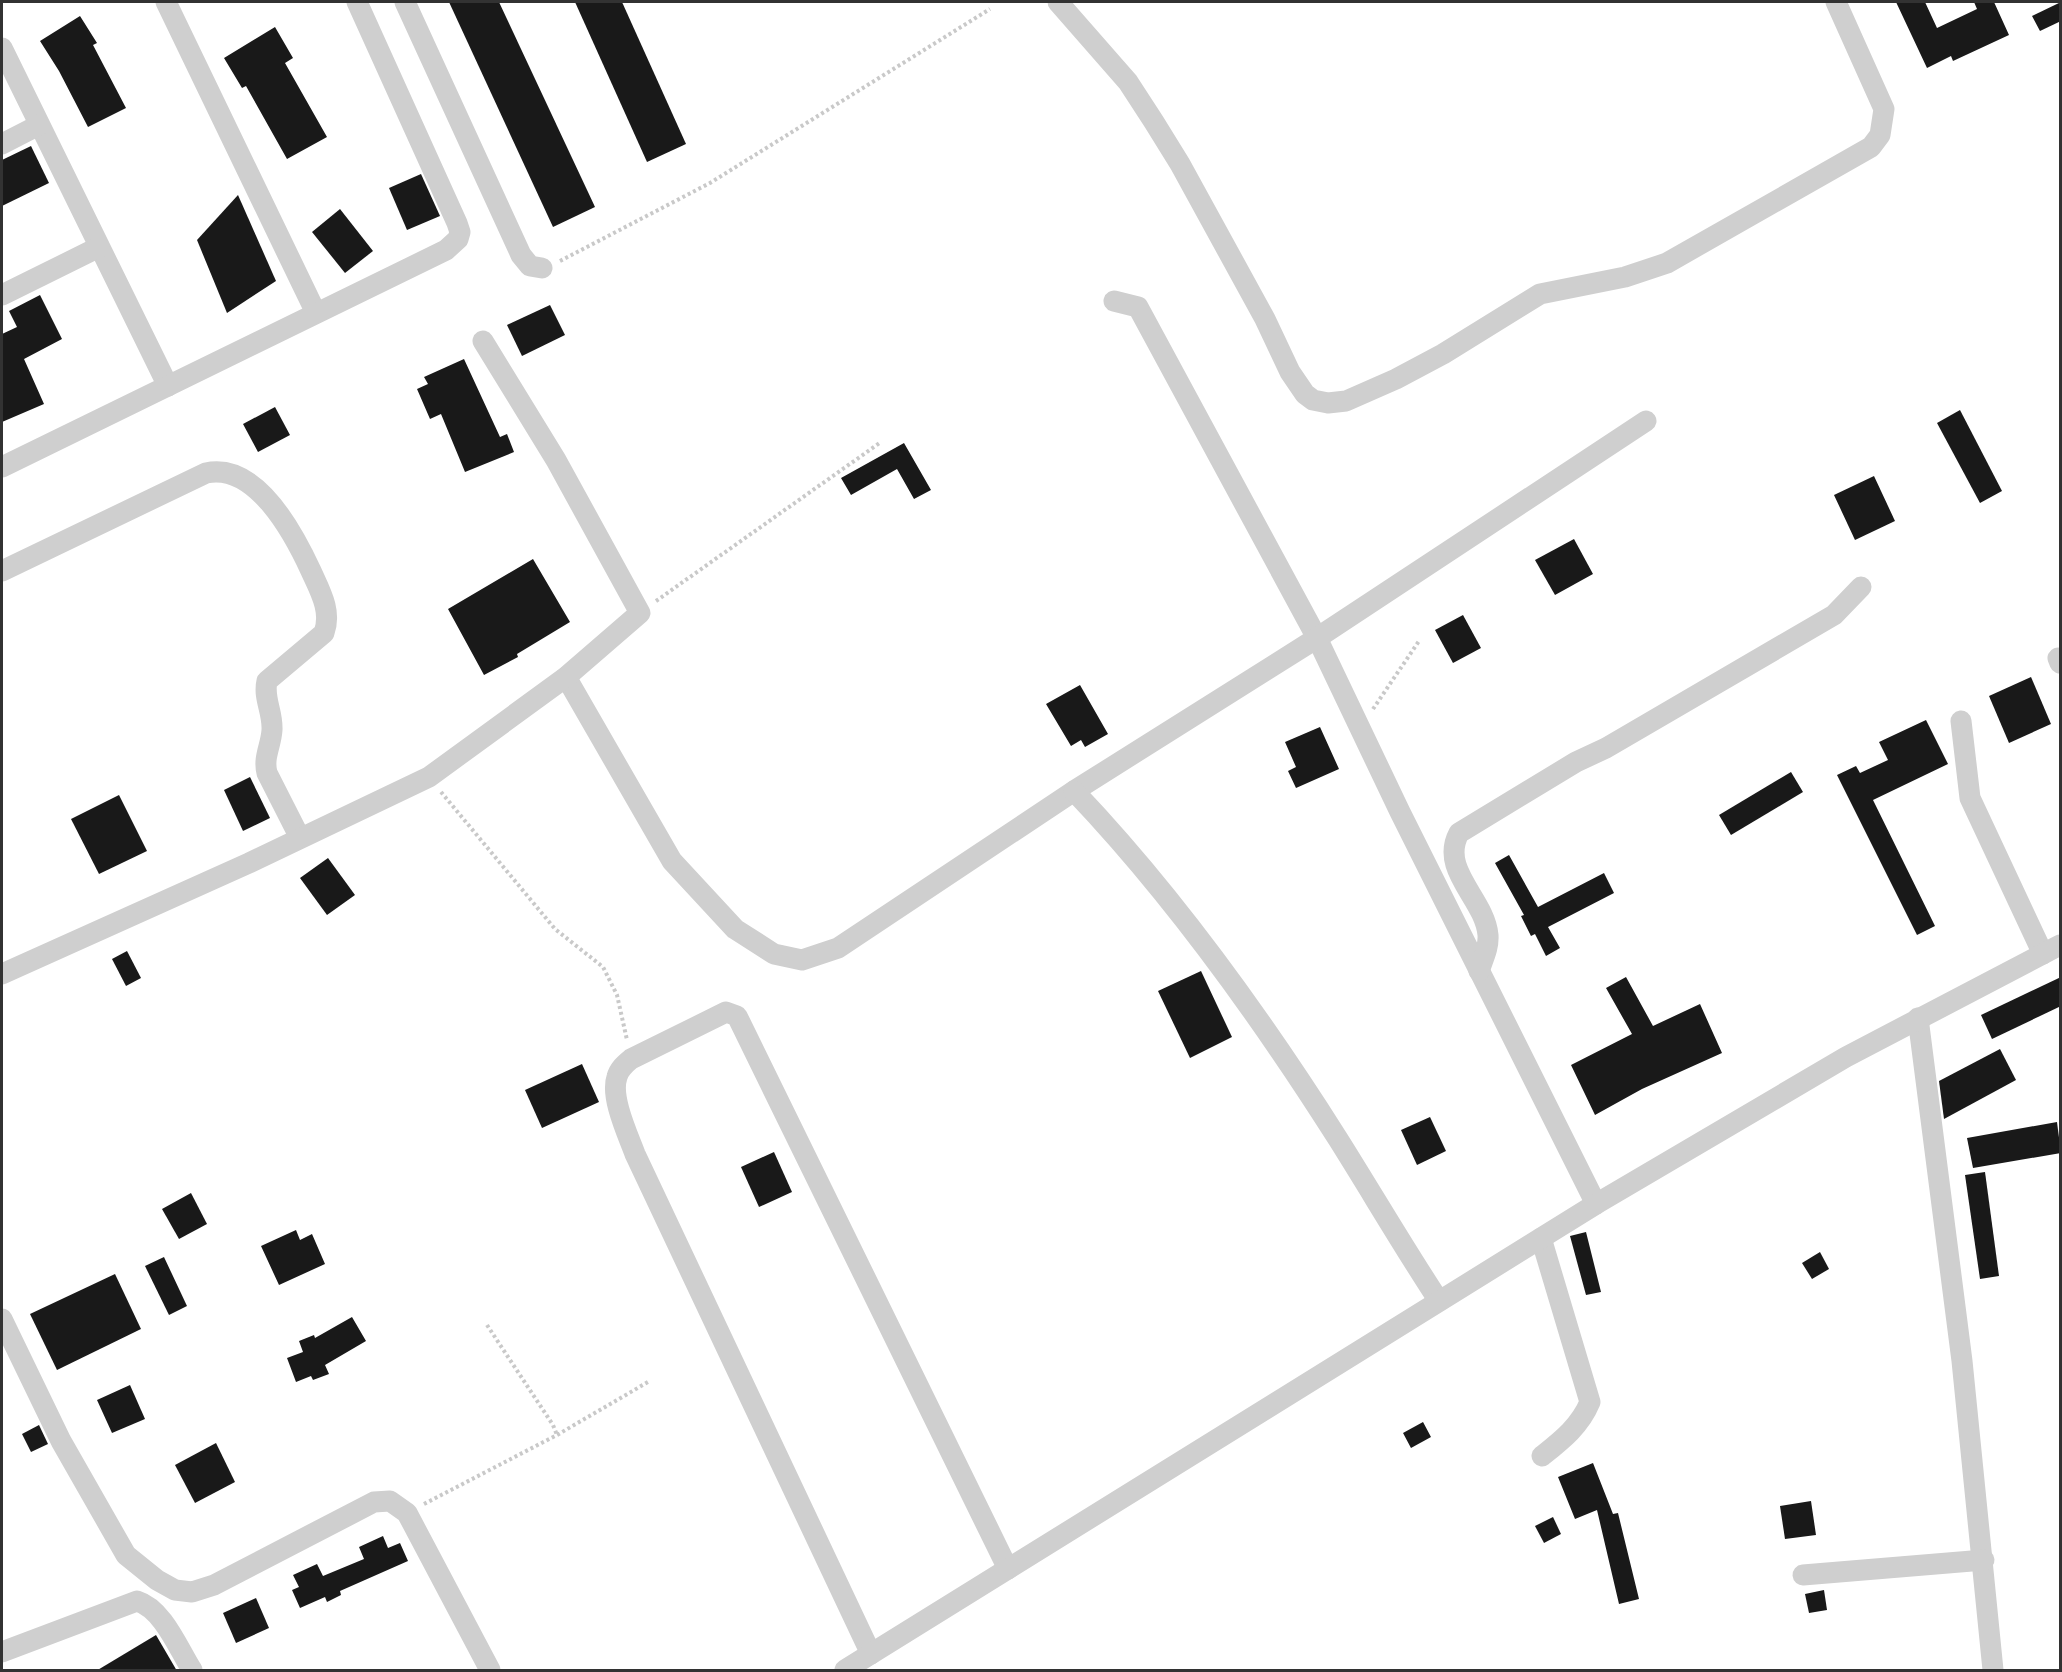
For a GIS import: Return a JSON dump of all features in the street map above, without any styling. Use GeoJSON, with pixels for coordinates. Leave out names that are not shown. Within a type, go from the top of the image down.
{"type":"FeatureCollection","features":[{"type":"Feature","properties":{"kind":"street"},"geometry":{"type":"LineString","coordinates":[[166,2],[316,313]]}},
{"type":"Feature","properties":{"kind":"street"},"geometry":{"type":"LineString","coordinates":[[2,468],[446,250],[458,239],[460,232],[446,195],[357,2]]}},
{"type":"Feature","properties":{"kind":"street"},"geometry":{"type":"LineString","coordinates":[[405,2],[521,255],[530,266],[542,268]]}},
{"type":"Feature","properties":{"kind":"street"},"geometry":{"type":"LineString","coordinates":[[1058,2],[1128,82],[1154,122],[1180,164],[1265,319],[1290,372],[1305,394],[1328,403],[1346,401],[1396,379],[1443,354],[1540,294],[1624,277],[1667,262],[1871,147],[1880,135],[1884,110],[1836,2]]}},
{"type":"Feature","properties":{"kind":"street"},"geometry":{"type":"LineString","coordinates":[[2,48],[168,386]]}},
{"type":"Feature","properties":{"kind":"street"},"geometry":{"type":"LineString","coordinates":[[2,144],[39,126]]}},
{"type":"Feature","properties":{"kind":"street"},"geometry":{"type":"LineString","coordinates":[[2,296],[99,247]]}},
{"type":"Feature","properties":{"kind":"street"},"geometry":{"type":"LineString","coordinates":[[1114,301],[1137,307],[1317,638],[1360,730],[1596,1204]]}},
{"type":"Feature","properties":{"kind":"street"},"geometry":{"type":"LineString","coordinates":[[2,974],[429,777],[566,677],[640,613],[556,460],[483,341]]}},
{"type":"Feature","properties":{"kind":"street"},"geometry":{"type":"LineString","coordinates":[[566,677],[672,861],[735,929],[774,954],[802,960],[838,948],[1074,791],[1317,638],[1646,421]]}},
{"type":"Feature","properties":{"kind":"street"},"geometry":{"type":"LineString","coordinates":[[2,571],[206,473],[217,471],[250,485],[280,514],[298,544],[327,613],[328,623],[324,633],[267,681],[265,691],[271,711],[272,731],[264,762],[267,773],[300,838]]}},
{"type":"Feature","properties":{"kind":"street"},"geometry":{"type":"LineString","coordinates":[[1479,971],[1488,945],[1488,935],[1486,925],[1463,882],[1453,856],[1454,841],[1459,833],[1576,762],[1606,748],[1802,636],[1841,610],[1861,587]]}},
{"type":"Feature","properties":{"kind":"street"},"geometry":{"type":"LineString","coordinates":[[845,1671],[1596,1204],[1918,1018],[2052,950],[1970,798],[1961,721]]}},
{"type":"Feature","properties":{"kind":"street"},"geometry":{"type":"LineString","coordinates":[[1074,791],[1121,841],[1206,947],[1288,1062],[1439,1301]]}},
{"type":"Feature","properties":{"kind":"street"},"geometry":{"type":"LineString","coordinates":[[871,1654],[635,1154],[620,1112],[616,1079],[620,1069],[631,1059],[726,1011],[737,1016],[1008,1569]]}},
{"type":"Feature","properties":{"kind":"street"},"geometry":{"type":"LineString","coordinates":[[1918,1018],[1961,1350],[1984,1560],[1993,1671]]}},
{"type":"Feature","properties":{"kind":"street"},"geometry":{"type":"LineString","coordinates":[[1541,1238],[1590,1402],[1584,1416],[1568,1435],[1542,1456]]}},
{"type":"Feature","properties":{"kind":"street"},"geometry":{"type":"LineString","coordinates":[[2,1319],[61,1441],[126,1555],[157,1580],[175,1590],[192,1592],[214,1585],[374,1502],[390,1501],[407,1513],[490,1671]]}},
{"type":"Feature","properties":{"kind":"street"},"geometry":{"type":"LineString","coordinates":[[1803,1575],[1984,1560]]}},
{"type":"Feature","properties":{"kind":"street"},"geometry":{"type":"LineString","coordinates":[[2,1652],[137,1601],[146,1604],[159,1616],[192,1671]]}},
{"type":"Feature","properties":{"kind":"path"},"geometry":{"type":"LineString","coordinates":[[542,268],[710,183],[990,9]]}},
{"type":"Feature","properties":{"kind":"path"},"geometry":{"type":"LineString","coordinates":[[640,613],[881,442]]}},
{"type":"Feature","properties":{"kind":"path"},"geometry":{"type":"LineString","coordinates":[[1360,730],[1419,641]]}},
{"type":"Feature","properties":{"kind":"path"},"geometry":{"type":"LineString","coordinates":[[429,777],[555,930],[603,967],[617,995],[631,1059]]}},
{"type":"Feature","properties":{"kind":"path"},"geometry":{"type":"LineString","coordinates":[[487,1325],[553,1425],[557,1435]]}},
{"type":"Feature","properties":{"kind":"path"},"geometry":{"type":"LineString","coordinates":[[407,1513],[557,1435],[648,1382]]}},
{"type":"Feature","properties":{"kind":"building"},"geometry":{"type":"Polygon","coordinates":[[[449,2],[499,2],[595,207],[553,227],[449,2]]]}},
{"type":"Feature","properties":{"kind":"building"},"geometry":{"type":"Polygon","coordinates":[[[575,2],[622,2],[686,144],[647,162],[575,2]]]}},
{"type":"Feature","properties":{"kind":"building"},"geometry":{"type":"Polygon","coordinates":[[[1896,2],[1925,2],[1937,28],[1977,9],[1974,2],[1994,2],[2009,35],[1953,61],[1951,56],[1927,68],[1896,2]]]}},
{"type":"Feature","properties":{"kind":"building"},"geometry":{"type":"Polygon","coordinates":[[[2061,2],[2061,21],[2040,31],[2032,16],[2061,2]]]}},
{"type":"Feature","properties":{"kind":"building"},"geometry":{"type":"Polygon","coordinates":[[[80,16],[97,43],[93,45],[126,108],[88,127],[59,71],[40,41],[80,16]]]}},
{"type":"Feature","properties":{"kind":"building"},"geometry":{"type":"Polygon","coordinates":[[[275,27],[293,58],[285,63],[327,137],[287,159],[246,86],[242,88],[224,58],[275,27]]]}},
{"type":"Feature","properties":{"kind":"building"},"geometry":{"type":"Polygon","coordinates":[[[31,146],[49,183],[2,206],[2,160],[31,146]]]}},
{"type":"Feature","properties":{"kind":"building"},"geometry":{"type":"Polygon","coordinates":[[[421,174],[440,216],[407,230],[389,188],[421,174]]]}},
{"type":"Feature","properties":{"kind":"building"},"geometry":{"type":"Polygon","coordinates":[[[238,195],[276,281],[227,313],[197,240],[238,195]]]}},
{"type":"Feature","properties":{"kind":"building"},"geometry":{"type":"Polygon","coordinates":[[[340,209],[373,251],[345,273],[312,232],[340,209]]]}},
{"type":"Feature","properties":{"kind":"building"},"geometry":{"type":"Polygon","coordinates":[[[40,295],[62,339],[24,359],[44,404],[2,422],[2,334],[17,327],[9,311],[40,295]]]}},
{"type":"Feature","properties":{"kind":"building"},"geometry":{"type":"Polygon","coordinates":[[[550,305],[565,335],[522,356],[507,325],[550,305]]]}},
{"type":"Feature","properties":{"kind":"building"},"geometry":{"type":"Polygon","coordinates":[[[464,359],[500,437],[507,434],[514,452],[465,472],[441,414],[430,419],[417,389],[428,384],[424,377],[464,359]]]}},
{"type":"Feature","properties":{"kind":"building"},"geometry":{"type":"Polygon","coordinates":[[[275,407],[290,435],[258,452],[243,424],[275,407]]]}},
{"type":"Feature","properties":{"kind":"building"},"geometry":{"type":"Polygon","coordinates":[[[1960,410],[2002,491],[1980,503],[1937,423],[1960,410]]]}},
{"type":"Feature","properties":{"kind":"building"},"geometry":{"type":"Polygon","coordinates":[[[904,443],[931,490],[914,499],[897,469],[851,495],[841,478],[904,443]]]}},
{"type":"Feature","properties":{"kind":"building"},"geometry":{"type":"Polygon","coordinates":[[[1874,476],[1895,521],[1855,540],[1834,495],[1874,476]]]}},
{"type":"Feature","properties":{"kind":"building"},"geometry":{"type":"Polygon","coordinates":[[[1574,539],[1593,574],[1555,595],[1535,560],[1574,539]]]}},
{"type":"Feature","properties":{"kind":"building"},"geometry":{"type":"Polygon","coordinates":[[[533,559],[570,622],[517,654],[518,657],[484,675],[448,609],[533,559]]]}},
{"type":"Feature","properties":{"kind":"building"},"geometry":{"type":"Polygon","coordinates":[[[1463,615],[1481,648],[1453,663],[1435,630],[1463,615]]]}},
{"type":"Feature","properties":{"kind":"building"},"geometry":{"type":"Polygon","coordinates":[[[2031,677],[2051,724],[2009,743],[1989,696],[2031,677]]]}},
{"type":"Feature","properties":{"kind":"building"},"geometry":{"type":"Polygon","coordinates":[[[1080,685],[1108,734],[1085,747],[1081,740],[1071,746],[1046,704],[1080,685]]]}},
{"type":"Feature","properties":{"kind":"building"},"geometry":{"type":"Polygon","coordinates":[[[1926,720],[1948,764],[1873,800],[1935,926],[1917,935],[1837,775],[1856,766],[1860,773],[1888,760],[1879,742],[1926,720]]]}},
{"type":"Feature","properties":{"kind":"building"},"geometry":{"type":"Polygon","coordinates":[[[1320,727],[1339,769],[1296,788],[1288,771],[1296,767],[1285,742],[1320,727]]]}},
{"type":"Feature","properties":{"kind":"building"},"geometry":{"type":"Polygon","coordinates":[[[1791,772],[1803,792],[1731,835],[1719,815],[1791,772]]]}},
{"type":"Feature","properties":{"kind":"building"},"geometry":{"type":"Polygon","coordinates":[[[250,777],[270,818],[243,831],[224,790],[250,777]]]}},
{"type":"Feature","properties":{"kind":"building"},"geometry":{"type":"Polygon","coordinates":[[[119,795],[147,851],[99,874],[71,819],[119,795]]]}},
{"type":"Feature","properties":{"kind":"building"},"geometry":{"type":"Polygon","coordinates":[[[1509,855],[1538,907],[1604,873],[1614,893],[1548,927],[1560,948],[1546,956],[1535,934],[1531,936],[1521,916],[1524,915],[1495,863],[1509,855]]]}},
{"type":"Feature","properties":{"kind":"building"},"geometry":{"type":"Polygon","coordinates":[[[328,858],[355,895],[327,915],[300,878],[328,858]]]}},
{"type":"Feature","properties":{"kind":"building"},"geometry":{"type":"Polygon","coordinates":[[[127,951],[141,978],[126,986],[112,959],[127,951]]]}},
{"type":"Feature","properties":{"kind":"building"},"geometry":{"type":"Polygon","coordinates":[[[1201,971],[1232,1037],[1190,1058],[1158,991],[1201,971]]]}},
{"type":"Feature","properties":{"kind":"building"},"geometry":{"type":"Polygon","coordinates":[[[1626,977],[1653,1026],[1700,1004],[1722,1053],[1642,1089],[1595,1115],[1571,1065],[1632,1034],[1606,988],[1626,977]]]}},
{"type":"Feature","properties":{"kind":"building"},"geometry":{"type":"Polygon","coordinates":[[[2061,977],[2061,1006],[1992,1039],[1981,1015],[2061,977]]]}},
{"type":"Feature","properties":{"kind":"building"},"geometry":{"type":"Polygon","coordinates":[[[2000,1049],[2016,1080],[1944,1119],[1939,1081],[2000,1049]]]}},
{"type":"Feature","properties":{"kind":"building"},"geometry":{"type":"Polygon","coordinates":[[[582,1064],[599,1102],[542,1128],[525,1090],[582,1064]]]}},
{"type":"Feature","properties":{"kind":"building"},"geometry":{"type":"Polygon","coordinates":[[[1430,1117],[1446,1151],[1417,1165],[1401,1130],[1430,1117]]]}},
{"type":"Feature","properties":{"kind":"building"},"geometry":{"type":"Polygon","coordinates":[[[2057,1122],[2061,1153],[1973,1168],[1967,1138],[2057,1122]]]}},
{"type":"Feature","properties":{"kind":"building"},"geometry":{"type":"Polygon","coordinates":[[[774,1152],[792,1192],[759,1207],[741,1167],[774,1152]]]}},
{"type":"Feature","properties":{"kind":"building"},"geometry":{"type":"Polygon","coordinates":[[[1985,1172],[1999,1276],[1980,1279],[1965,1175],[1985,1172]]]}},
{"type":"Feature","properties":{"kind":"building"},"geometry":{"type":"Polygon","coordinates":[[[191,1193],[207,1224],[179,1239],[162,1209],[191,1193]]]}},
{"type":"Feature","properties":{"kind":"building"},"geometry":{"type":"Polygon","coordinates":[[[296,1230],[300,1240],[312,1234],[325,1264],[279,1285],[261,1246],[296,1230]]]}},
{"type":"Feature","properties":{"kind":"building"},"geometry":{"type":"Polygon","coordinates":[[[1586,1232],[1601,1292],[1586,1295],[1570,1236],[1586,1232]]]}},
{"type":"Feature","properties":{"kind":"building"},"geometry":{"type":"Polygon","coordinates":[[[1820,1252],[1829,1269],[1812,1279],[1802,1263],[1820,1252]]]}},
{"type":"Feature","properties":{"kind":"building"},"geometry":{"type":"Polygon","coordinates":[[[164,1257],[187,1306],[169,1315],[145,1266],[164,1257]]]}},
{"type":"Feature","properties":{"kind":"building"},"geometry":{"type":"Polygon","coordinates":[[[115,1274],[141,1329],[57,1370],[30,1314],[115,1274]]]}},
{"type":"Feature","properties":{"kind":"building"},"geometry":{"type":"Polygon","coordinates":[[[352,1317],[366,1341],[325,1365],[329,1374],[313,1380],[311,1376],[296,1382],[287,1358],[303,1352],[299,1341],[314,1335],[315,1338],[352,1317]]]}},
{"type":"Feature","properties":{"kind":"building"},"geometry":{"type":"Polygon","coordinates":[[[130,1385],[145,1419],[112,1433],[97,1400],[130,1385]]]}},
{"type":"Feature","properties":{"kind":"building"},"geometry":{"type":"Polygon","coordinates":[[[1423,1422],[1431,1437],[1411,1448],[1403,1433],[1423,1422]]]}},
{"type":"Feature","properties":{"kind":"building"},"geometry":{"type":"Polygon","coordinates":[[[39,1425],[48,1444],[31,1452],[22,1434],[39,1425]]]}},
{"type":"Feature","properties":{"kind":"building"},"geometry":{"type":"Polygon","coordinates":[[[216,1443],[235,1482],[195,1503],[175,1465],[216,1443]]]}},
{"type":"Feature","properties":{"kind":"building"},"geometry":{"type":"Polygon","coordinates":[[[1593,1463],[1613,1514],[1618,1513],[1639,1599],[1619,1604],[1597,1510],[1575,1519],[1558,1477],[1593,1463]]]}},
{"type":"Feature","properties":{"kind":"building"},"geometry":{"type":"Polygon","coordinates":[[[1811,1501],[1816,1535],[1785,1539],[1780,1506],[1811,1501]]]}},
{"type":"Feature","properties":{"kind":"building"},"geometry":{"type":"Polygon","coordinates":[[[1553,1517],[1561,1534],[1544,1543],[1535,1526],[1553,1517]]]}},
{"type":"Feature","properties":{"kind":"building"},"geometry":{"type":"Polygon","coordinates":[[[383,1536],[388,1548],[400,1543],[408,1561],[340,1591],[341,1595],[327,1602],[325,1597],[300,1608],[292,1590],[299,1587],[293,1575],[317,1564],[323,1576],[364,1559],[359,1547],[383,1536]]]}},
{"type":"Feature","properties":{"kind":"building"},"geometry":{"type":"Polygon","coordinates":[[[1824,1590],[1827,1610],[1809,1613],[1805,1594],[1824,1590]]]}},
{"type":"Feature","properties":{"kind":"building"},"geometry":{"type":"Polygon","coordinates":[[[256,1598],[269,1628],[236,1643],[223,1613],[256,1598]]]}},
{"type":"Feature","properties":{"kind":"building"},"geometry":{"type":"Polygon","coordinates":[[[156,1635],[177,1671],[96,1671],[156,1635]]]}}]}
